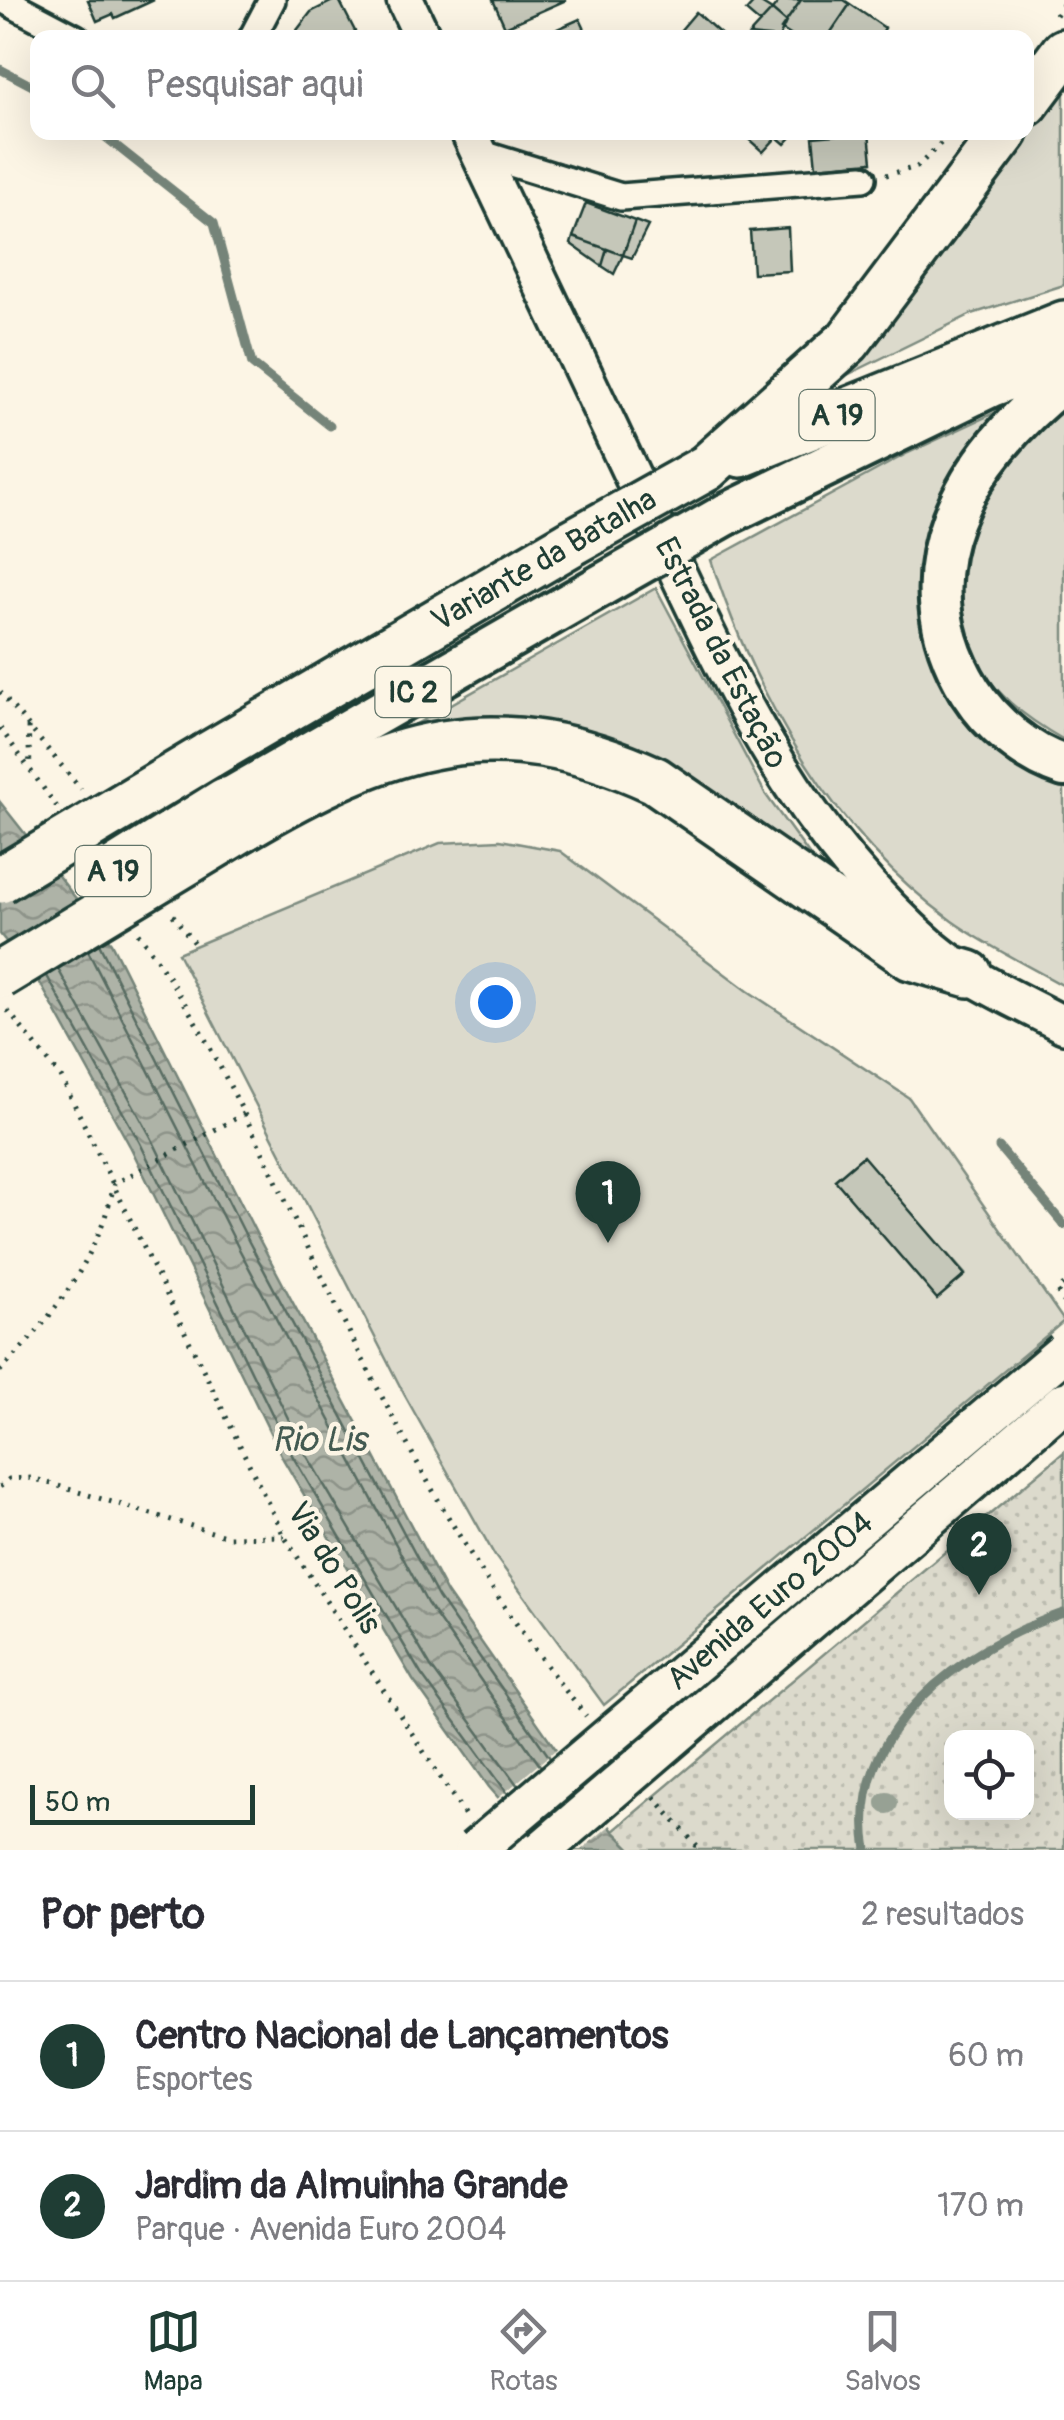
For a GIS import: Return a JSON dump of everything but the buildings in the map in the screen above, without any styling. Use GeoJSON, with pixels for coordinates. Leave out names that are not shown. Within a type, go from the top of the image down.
{"type":"FeatureCollection","features":[{"type":"Feature","properties":{"kind":"highway"},"geometry":{"type":"LineString","coordinates":[[1034,92],[1064,52]]}},
{"type":"Feature","properties":{"kind":"highway"},"geometry":{"type":"LineString","coordinates":[[706,468],[848,341],[999,140]]}},
{"type":"Feature","properties":{"kind":"highway","name":"Variante da Batalha"},"geometry":{"type":"LineString","coordinates":[[0,880],[573,542],[706,468],[1064,324]]}},
{"type":"Feature","properties":{"kind":"highway","name":"IC 2"},"geometry":{"type":"LineString","coordinates":[[234,815],[602,585],[727,514],[991,386],[1064,359]]}},
{"type":"Feature","properties":{"kind":"highway"},"geometry":{"type":"LineString","coordinates":[[1064,381],[1015,422],[981,463],[958,502],[940,586],[942,624],[954,664],[977,702],[1008,734],[1064,766]]}},
{"type":"Feature","properties":{"kind":"highway"},"geometry":{"type":"LineString","coordinates":[[0,975],[234,815],[401,752],[475,739],[536,741],[610,760],[655,780],[911,958],[969,974]]}},
{"type":"Feature","properties":{"kind":"highway","name":"A 19"},"geometry":{"type":"LineString","coordinates":[[0,941],[234,815]]}},
{"type":"Feature","properties":{"kind":"main road"},"geometry":{"type":"LineString","coordinates":[[405,0],[419,30]]}},
{"type":"Feature","properties":{"kind":"main road","name":"Estrada da Estação"},"geometry":{"type":"LineString","coordinates":[[474,143],[703,625],[772,758],[813,822],[845,861],[935,950],[969,974],[1064,1025]]}},
{"type":"Feature","properties":{"kind":"main road","name":"Avenida Euro 2004"},"geometry":{"type":"LineString","coordinates":[[474,1837],[1064,1352]]}},
{"type":"Feature","properties":{"kind":"main road","name":"Avenida Euro 2004"},"geometry":{"type":"LineString","coordinates":[[542,1850],[1064,1402]]}},
{"type":"Feature","properties":{"kind":"street"},"geometry":{"type":"LineString","coordinates":[[4,0],[61,30]]}},
{"type":"Feature","properties":{"kind":"street"},"geometry":{"type":"LineString","coordinates":[[256,30],[272,0]]}},
{"type":"Feature","properties":{"kind":"street"},"geometry":{"type":"LineString","coordinates":[[474,143],[621,198],[863,178]]}},
{"type":"Feature","properties":{"kind":"path"},"geometry":{"type":"LineString","coordinates":[[863,178],[917,167],[944,140]]}},
{"type":"Feature","properties":{"kind":"path"},"geometry":{"type":"LineString","coordinates":[[28,724],[30,769]]}},
{"type":"Feature","properties":{"kind":"path"},"geometry":{"type":"LineString","coordinates":[[129,920],[170,977],[244,1114],[430,1489],[509,1616],[589,1719]]}},
{"type":"Feature","properties":{"kind":"path","name":"Via do Polis"},"geometry":{"type":"LineString","coordinates":[[0,1001],[61,1077],[284,1536],[474,1837]]}},
{"type":"Feature","properties":{"kind":"path"},"geometry":{"type":"LineString","coordinates":[[0,1371],[31,1340],[90,1253],[107,1218],[114,1184],[244,1114]]}},
{"type":"Feature","properties":{"kind":"path"},"geometry":{"type":"LineString","coordinates":[[1064,1284],[1056,1291],[1064,1302]]}},
{"type":"Feature","properties":{"kind":"path"},"geometry":{"type":"LineString","coordinates":[[0,1487],[9,1480],[32,1478],[228,1538],[284,1536]]}},
{"type":"Feature","properties":{"kind":"path"},"geometry":{"type":"LineString","coordinates":[[650,1793],[700,1850]]}},
{"type":"Feature","properties":{"kind":"shaded area"},"geometry":{"type":"Polygon","coordinates":[[[1064,80],[1064,285],[972,314],[835,381],[934,259],[1020,140],[1034,140],[1034,121],[1064,80]]]}},
{"type":"Feature","properties":{"kind":"shaded area"},"geometry":{"type":"Polygon","coordinates":[[[1064,405],[1064,740],[1023,713],[988,678],[972,649],[963,599],[964,572],[975,519],[997,470],[1021,437],[1064,405]]]}},
{"type":"Feature","properties":{"kind":"shaded area"},"geometry":{"type":"Polygon","coordinates":[[[994,413],[965,457],[925,627],[941,678],[985,731],[1064,784],[1064,986],[952,921],[870,848],[835,805],[776,712],[729,612],[711,560],[908,453],[994,413]]]}},
{"type":"Feature","properties":{"kind":"shaded area"},"geometry":{"type":"Polygon","coordinates":[[[656,588],[766,795],[816,864],[686,775],[489,722],[409,728],[656,588]]]}},
{"type":"Feature","properties":{"kind":"shaded area"},"geometry":{"type":"Polygon","coordinates":[[[500,840],[560,851],[748,991],[909,1098],[1064,1321],[604,1705],[495,1556],[404,1394],[178,953],[440,843],[500,840]],[[862,1157],[835,1180],[937,1298],[965,1274],[862,1157]]]}},
{"type":"Feature","properties":{"kind":"shaded area"},"geometry":{"type":"Polygon","coordinates":[[[1064,1452],[1064,1850],[632,1850],[613,1831],[1064,1452]]]}},
{"type":"Feature","properties":{"kind":"water","name":"Rio Lis"},"geometry":{"type":"Polygon","coordinates":[[[0,802],[111,943],[258,1237],[447,1593],[613,1831],[632,1850],[544,1850],[489,1787],[413,1680],[283,1459],[131,1148],[40,983],[0,934],[0,802]]]}},
{"type":"Feature","properties":{"kind":"pier"},"geometry":{"type":"Polygon","coordinates":[[[560,1746],[614,1822],[581,1850],[538,1850],[495,1801],[560,1746]]]}},
{"type":"Feature","properties":{"kind":"waterway"},"geometry":{"type":"LineString","coordinates":[[0,69],[30,85]]}},
{"type":"Feature","properties":{"kind":"waterway"},"geometry":{"type":"LineString","coordinates":[[109,140],[214,223],[252,364],[330,426]]}},
{"type":"Feature","properties":{"kind":"waterway"},"geometry":{"type":"LineString","coordinates":[[999,1147],[1064,1225]]}},
{"type":"Feature","properties":{"kind":"waterway"},"geometry":{"type":"LineString","coordinates":[[867,1850],[865,1806],[875,1767],[894,1731],[920,1699],[988,1647],[1063,1613]]}},
{"type":"Feature","properties":{"kind":"place","name":"Centro Nacional de Lançamentos"},"geometry":{"type":"Point","coordinates":[608,1243]}},
{"type":"Feature","properties":{"kind":"place","name":"Jardim da Almuinha Grande"},"geometry":{"type":"Point","coordinates":[979,1595]}}]}
